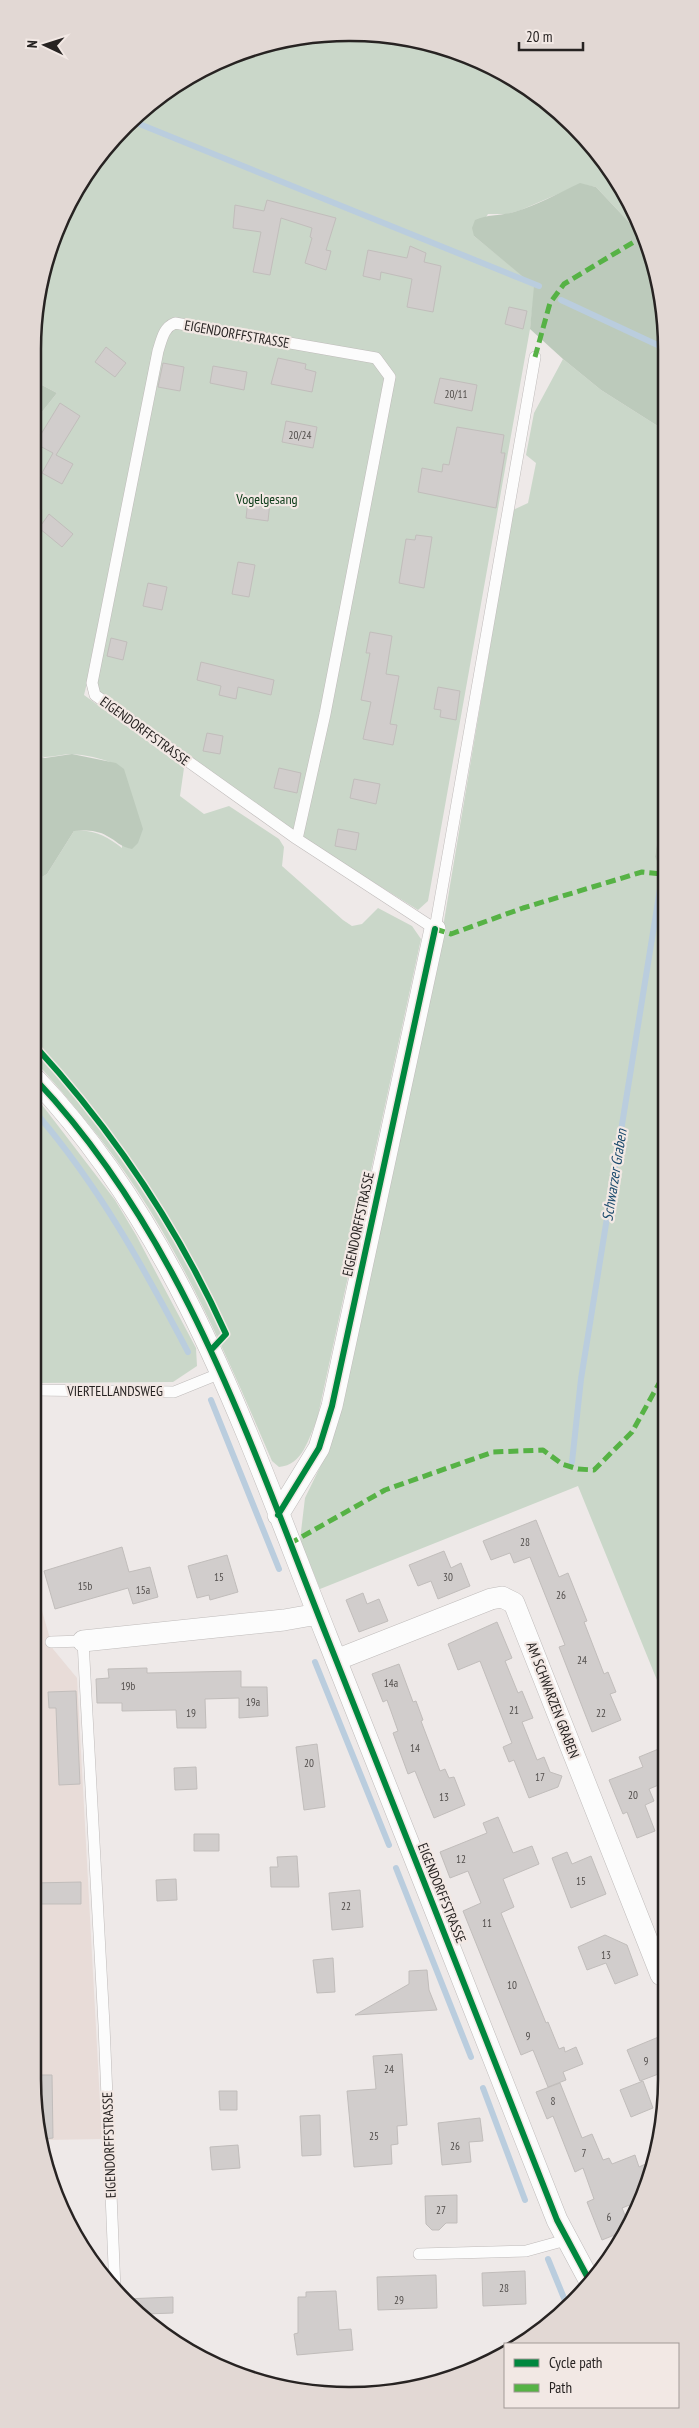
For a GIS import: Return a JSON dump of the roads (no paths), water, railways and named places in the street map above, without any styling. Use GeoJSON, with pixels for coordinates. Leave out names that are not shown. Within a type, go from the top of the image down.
{"type":"FeatureCollection","features":[{"type":"Feature","properties":{"kind":"street","name":"EIGENDORFFSTRASSE"},"geometry":{"type":"LineString","coordinates":[[278,1515],[319,1448],[332,1406],[435,928]]}},
{"type":"Feature","properties":{"kind":"street"},"geometry":{"type":"LineString","coordinates":[[41,1086],[100,1158],[147,1227],[222,1373]]}},
{"type":"Feature","properties":{"kind":"street","name":"EIGENDORFFSTRASSE"},"geometry":{"type":"LineString","coordinates":[[222,1373],[566,2240],[586,2275]]}},
{"type":"Feature","properties":{"kind":"street","name":"AM SCHWARZEN GRABEN"},"geometry":{"type":"LineString","coordinates":[[336,1660],[491,1600],[502,1597],[514,1603],[658,1967]]}},
{"type":"Feature","properties":{"kind":"street"},"geometry":{"type":"LineString","coordinates":[[83,1641],[284,1620],[318,1614]]}},
{"type":"Feature","properties":{"kind":"lane","name":"EIGENDORFFSTRASSE"},"geometry":{"type":"LineString","coordinates":[[297,839],[325,714],[390,377],[376,358],[175,323],[168,326],[164,331],[158,351],[92,683],[95,695],[297,839],[435,928],[535,357]]}},
{"type":"Feature","properties":{"kind":"lane","name":"VIERTELLANDSWEG"},"geometry":{"type":"LineString","coordinates":[[41,1390],[174,1392],[222,1373]]}},
{"type":"Feature","properties":{"kind":"lane","name":"EIGENDORFFSTRASSE"},"geometry":{"type":"LineString","coordinates":[[83,1641],[104,2025],[114,2278]]}},
{"type":"Feature","properties":{"kind":"lane"},"geometry":{"type":"LineString","coordinates":[[51,1642],[83,1641]]}},
{"type":"Feature","properties":{"kind":"lane"},"geometry":{"type":"LineString","coordinates":[[419,2254],[526,2251],[566,2240]]}},
{"type":"Feature","properties":{"kind":"waterway"},"geometry":{"type":"LineString","coordinates":[[140,124],[539,286]]}},
{"type":"Feature","properties":{"kind":"waterway","name":"Schwarzer Graben"},"geometry":{"type":"LineString","coordinates":[[561,300],[658,345]]}},
{"type":"Feature","properties":{"kind":"waterway","name":"Schwarzer Graben"},"geometry":{"type":"LineString","coordinates":[[572,1462],[581,1379],[658,901]]}},
{"type":"Feature","properties":{"kind":"waterway"},"geometry":{"type":"LineString","coordinates":[[41,1119],[80,1169],[119,1228],[155,1289],[188,1352]]}},
{"type":"Feature","properties":{"kind":"waterway"},"geometry":{"type":"LineString","coordinates":[[211,1400],[279,1569]]}},
{"type":"Feature","properties":{"kind":"waterway"},"geometry":{"type":"LineString","coordinates":[[315,1662],[389,1845]]}},
{"type":"Feature","properties":{"kind":"waterway"},"geometry":{"type":"LineString","coordinates":[[396,1868],[471,2057]]}},
{"type":"Feature","properties":{"kind":"waterway"},"geometry":{"type":"LineString","coordinates":[[483,2088],[525,2200]]}},
{"type":"Feature","properties":{"kind":"waterway"},"geometry":{"type":"LineString","coordinates":[[548,2259],[564,2299]]}},
{"type":"Feature","properties":{"kind":"park label","name":"Vogelgesang"},"geometry":{"type":"Point","coordinates":[267,499]}}]}
